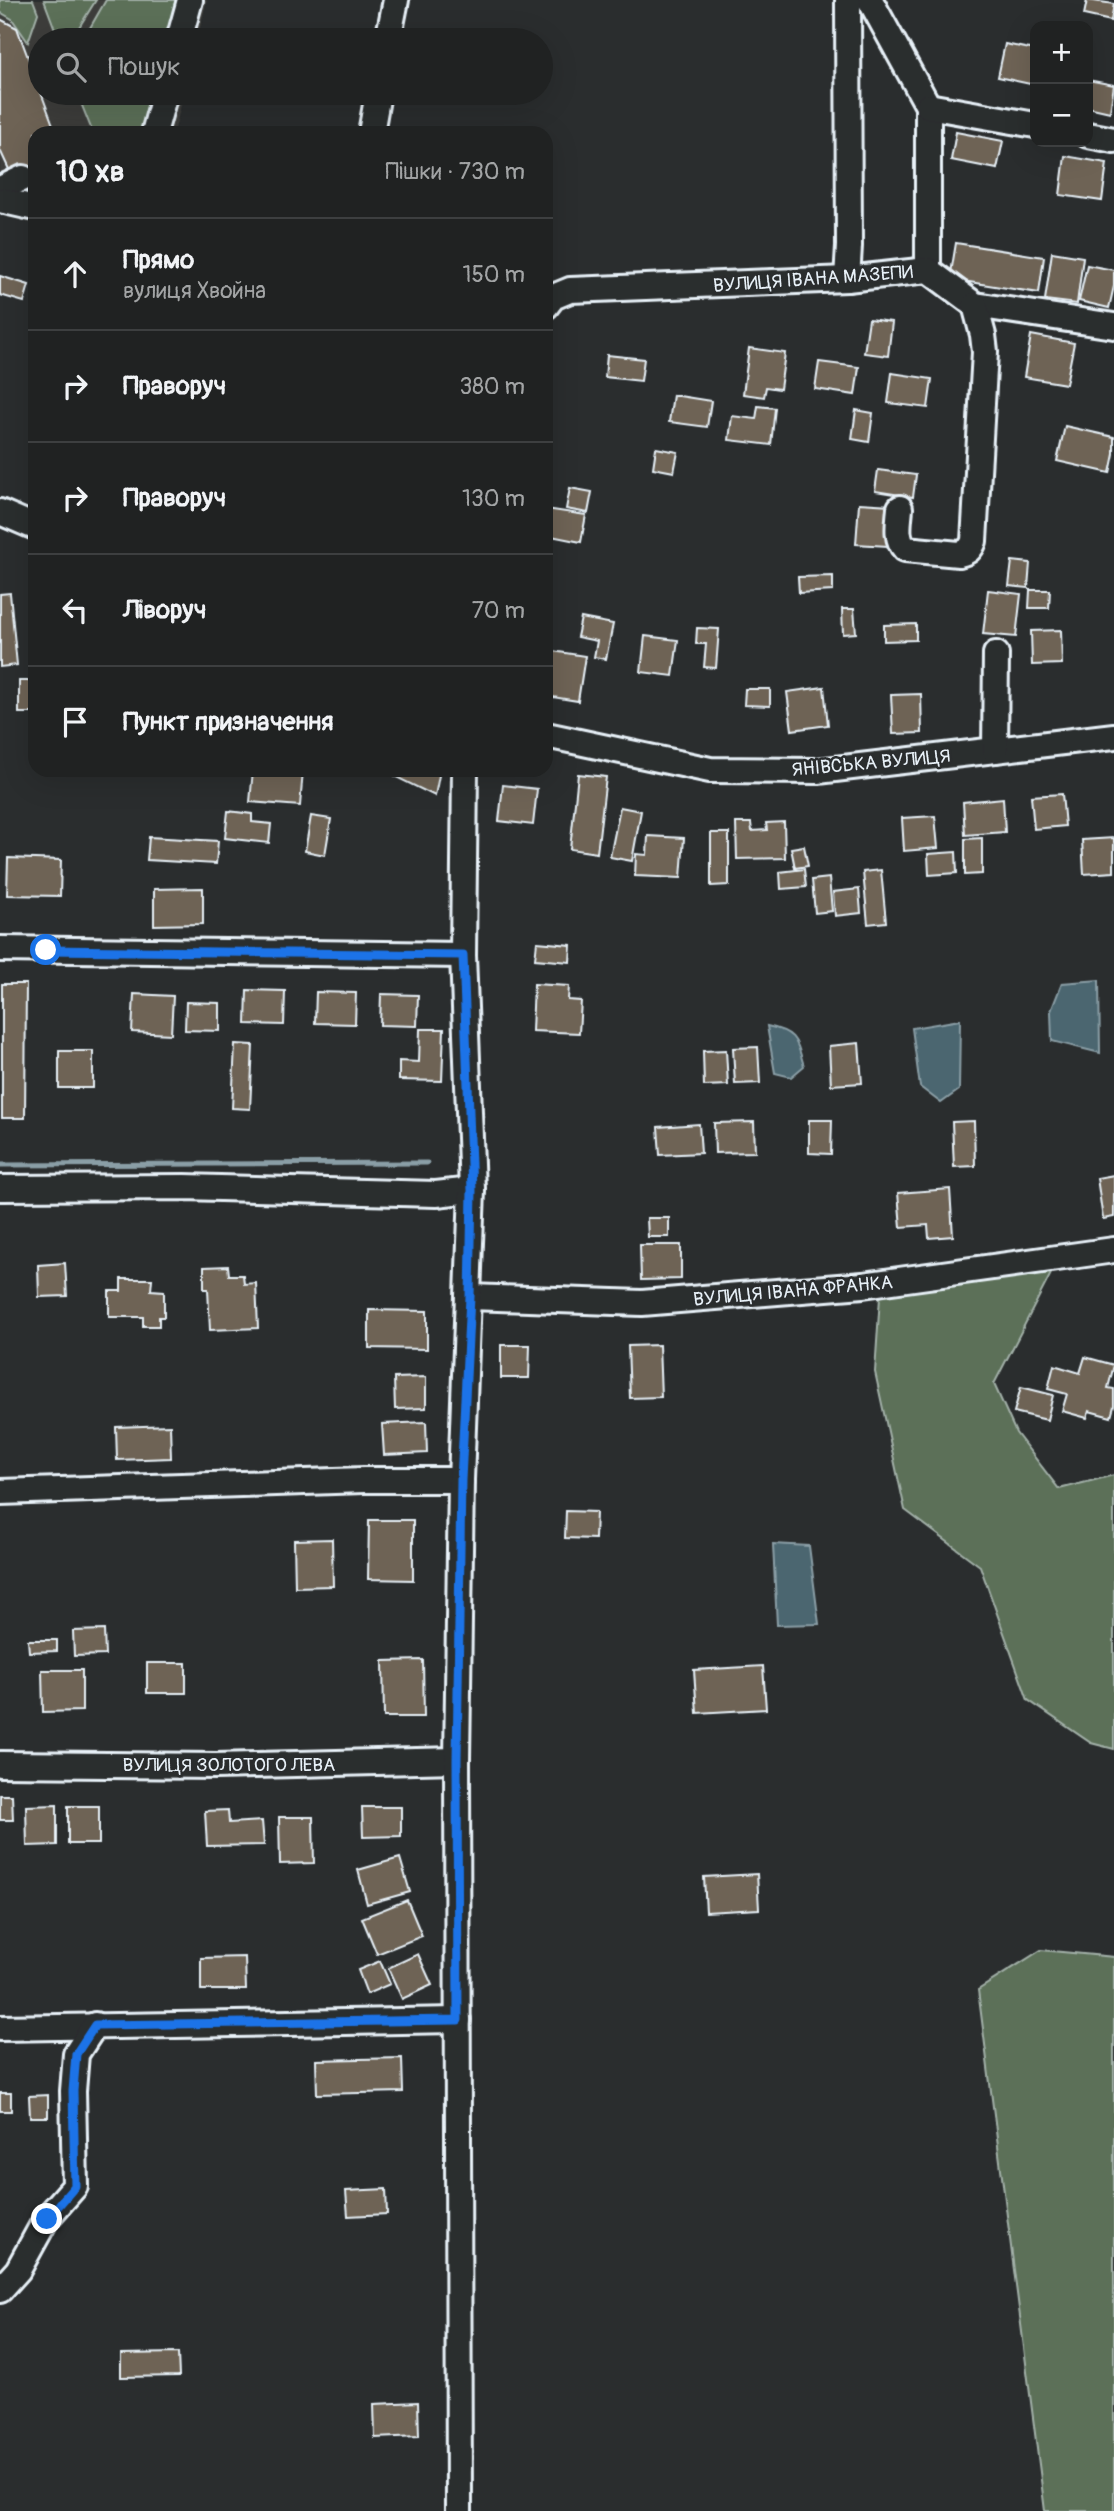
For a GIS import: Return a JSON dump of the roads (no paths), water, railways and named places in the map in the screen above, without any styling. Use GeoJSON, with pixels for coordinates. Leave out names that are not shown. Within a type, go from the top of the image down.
{"type":"FeatureCollection","features":[{"type":"Feature","properties":{"kind":"street"},"geometry":{"type":"LineString","coordinates":[[182,28],[190,0]]}},
{"type":"Feature","properties":{"kind":"street"},"geometry":{"type":"LineString","coordinates":[[390,28],[396,0]]}},
{"type":"Feature","properties":{"kind":"street"},"geometry":{"type":"LineString","coordinates":[[847,279],[848,0]]}},
{"type":"Feature","properties":{"kind":"street"},"geometry":{"type":"LineString","coordinates":[[870,0],[928,106],[928,271]]}},
{"type":"Feature","properties":{"kind":"street"},"geometry":{"type":"LineString","coordinates":[[156,126],[162,105]]}},
{"type":"Feature","properties":{"kind":"street"},"geometry":{"type":"LineString","coordinates":[[371,126],[376,105]]}},
{"type":"Feature","properties":{"kind":"street"},"geometry":{"type":"LineString","coordinates":[[928,106],[1030,124]]}},
{"type":"Feature","properties":{"kind":"street"},"geometry":{"type":"LineString","coordinates":[[1093,136],[1114,140]]}},
{"type":"Feature","properties":{"kind":"street"},"geometry":{"type":"LineString","coordinates":[[0,189],[23,178]]}},
{"type":"Feature","properties":{"kind":"street"},"geometry":{"type":"LineString","coordinates":[[0,200],[28,206]]}},
{"type":"Feature","properties":{"kind":"street","name":"ВУЛИЦЯ ІВАНА МАЗЕПИ"},"geometry":{"type":"LineString","coordinates":[[553,297],[570,290],[847,279],[928,271],[975,305],[1114,326]]}},
{"type":"Feature","properties":{"kind":"street"},"geometry":{"type":"LineString","coordinates":[[900,508],[898,537],[905,549],[912,552],[960,554],[967,553],[972,548],[985,368],[983,335],[975,305]]}},
{"type":"Feature","properties":{"kind":"street"},"geometry":{"type":"LineString","coordinates":[[0,512],[28,524]]}},
{"type":"Feature","properties":{"kind":"street"},"geometry":{"type":"LineString","coordinates":[[995,750],[996,654]]}},
{"type":"Feature","properties":{"kind":"street","name":"ЯНІВСЬКА ВУЛИЦЯ"},"geometry":{"type":"LineString","coordinates":[[553,736],[710,770],[818,771],[1114,736]]}},
{"type":"Feature","properties":{"kind":"street"},"geometry":{"type":"LineString","coordinates":[[459,2511],[457,1760],[461,1480],[472,1190],[463,955],[464,777]]}},
{"type":"Feature","properties":{"kind":"street"},"geometry":{"type":"LineString","coordinates":[[0,949],[463,955]]}},
{"type":"Feature","properties":{"kind":"street"},"geometry":{"type":"LineString","coordinates":[[0,1188],[186,1187],[436,1194],[472,1190]]}},
{"type":"Feature","properties":{"kind":"street","name":"ВУЛИЦЯ ІВАНА ФРАНКА"},"geometry":{"type":"LineString","coordinates":[[470,1297],[642,1303],[863,1285],[1114,1250]]}},
{"type":"Feature","properties":{"kind":"street"},"geometry":{"type":"LineString","coordinates":[[0,1492],[461,1480]]}},
{"type":"Feature","properties":{"kind":"street","name":"ВУЛИЦЯ ЗОЛОТОГО ЛЕВА"},"geometry":{"type":"LineString","coordinates":[[0,1764],[216,1766],[457,1760]]}},
{"type":"Feature","properties":{"kind":"street"},"geometry":{"type":"LineString","coordinates":[[0,2028],[458,2020]]}},
{"type":"Feature","properties":{"kind":"street"},"geometry":{"type":"LineString","coordinates":[[0,2290],[18,2270],[47,2219],[75,2186],[73,2091],[76,2054],[95,2025]]}},
{"type":"Feature","properties":{"kind":"water"},"geometry":{"type":"Polygon","coordinates":[[[1099,980],[1100,1053],[1052,1041],[1051,1011],[1062,983],[1099,980]]]}},
{"type":"Feature","properties":{"kind":"water"},"geometry":{"type":"Polygon","coordinates":[[[960,1020],[959,1090],[941,1103],[920,1087],[912,1028],[960,1020]]]}},
{"type":"Feature","properties":{"kind":"water"},"geometry":{"type":"Polygon","coordinates":[[[767,1026],[784,1031],[796,1043],[804,1066],[791,1077],[775,1073],[767,1026]]]}},
{"type":"Feature","properties":{"kind":"water"},"geometry":{"type":"Polygon","coordinates":[[[773,1544],[809,1546],[819,1624],[777,1625],[773,1544]]]}},
{"type":"Feature","properties":{"kind":"waterway"},"geometry":{"type":"LineString","coordinates":[[0,1165],[427,1163]]}}]}
